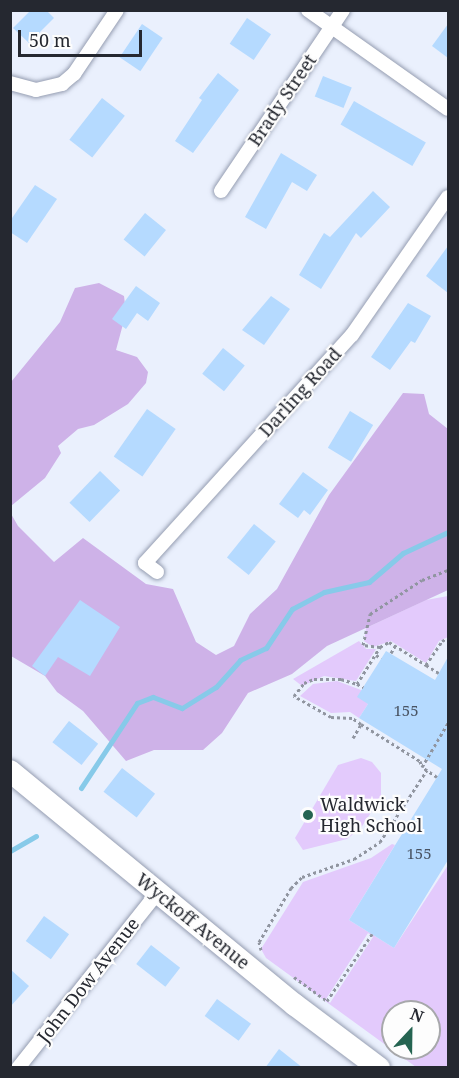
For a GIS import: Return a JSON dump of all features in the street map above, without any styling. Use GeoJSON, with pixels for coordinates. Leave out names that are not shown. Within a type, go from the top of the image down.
{"type":"FeatureCollection","features":[{"type":"Feature","properties":{"kind":"main road","name":"Wyckoff Avenue"},"geometry":{"type":"LineString","coordinates":[[10,771],[379,1068]]}},
{"type":"Feature","properties":{"kind":"street"},"geometry":{"type":"LineString","coordinates":[[10,83],[36,90],[62,84],[74,74],[117,10]]}},
{"type":"Feature","properties":{"kind":"street"},"geometry":{"type":"LineString","coordinates":[[308,10],[448,109]]}},
{"type":"Feature","properties":{"kind":"street","name":"Brady Street"},"geometry":{"type":"LineString","coordinates":[[221,191],[343,10]]}},
{"type":"Feature","properties":{"kind":"street","name":"Darling Road"},"geometry":{"type":"LineString","coordinates":[[157,572],[145,563],[352,335],[448,197]]}},
{"type":"Feature","properties":{"kind":"street","name":"John Dow Avenue"},"geometry":{"type":"LineString","coordinates":[[18,1068],[158,892]]}},
{"type":"Feature","properties":{"kind":"path"},"geometry":{"type":"LineString","coordinates":[[380,647],[363,645],[370,614],[422,580],[448,570]]}},
{"type":"Feature","properties":{"kind":"path"},"geometry":{"type":"LineString","coordinates":[[426,665],[442,641],[448,638]]}},
{"type":"Feature","properties":{"kind":"path"},"geometry":{"type":"LineString","coordinates":[[357,684],[380,647],[386,642],[439,673]]}},
{"type":"Feature","properties":{"kind":"path"},"geometry":{"type":"LineString","coordinates":[[391,653],[395,646]]}},
{"type":"Feature","properties":{"kind":"path"},"geometry":{"type":"LineString","coordinates":[[376,655],[381,658]]}},
{"type":"Feature","properties":{"kind":"path"},"geometry":{"type":"LineString","coordinates":[[363,687],[341,679],[314,679],[304,683],[294,696],[331,717],[352,718],[420,761],[422,767],[436,777]]}},
{"type":"Feature","properties":{"kind":"path"},"geometry":{"type":"LineString","coordinates":[[422,767],[448,723]]}},
{"type":"Feature","properties":{"kind":"path"},"geometry":{"type":"LineString","coordinates":[[352,738],[361,724]]}},
{"type":"Feature","properties":{"kind":"path"},"geometry":{"type":"LineString","coordinates":[[266,956],[259,942],[291,888],[317,869],[369,851],[392,824],[426,770]]}},
{"type":"Feature","properties":{"kind":"path"},"geometry":{"type":"LineString","coordinates":[[392,824],[404,830]]}},
{"type":"Feature","properties":{"kind":"path"},"geometry":{"type":"LineString","coordinates":[[292,975],[327,1001],[372,934]]}},
{"type":"Feature","properties":{"kind":"shaded area"},"geometry":{"type":"Polygon","coordinates":[[[99,283],[124,296],[126,313],[116,350],[137,357],[148,372],[146,383],[128,404],[94,425],[78,429],[58,446],[61,453],[45,478],[11,506],[11,382],[60,322],[75,288],[99,283]]]}},
{"type":"Feature","properties":{"kind":"shaded area"},"geometry":{"type":"Polygon","coordinates":[[[403,393],[424,394],[429,414],[448,429],[448,590],[327,646],[292,674],[248,693],[222,733],[203,750],[154,750],[126,761],[83,711],[57,692],[45,676],[11,656],[10,512],[18,526],[54,562],[83,538],[146,584],[173,589],[196,642],[216,655],[234,646],[250,614],[277,589],[329,495],[403,393]]]}},
{"type":"Feature","properties":{"kind":"shaded area"},"geometry":{"type":"Polygon","coordinates":[[[448,596],[448,637],[439,641],[426,663],[391,641],[373,647],[364,641],[366,628],[426,600],[448,596]]]}},
{"type":"Feature","properties":{"kind":"shaded area"},"geometry":{"type":"Polygon","coordinates":[[[359,641],[366,649],[376,649],[356,681],[324,676],[302,686],[293,679],[359,641]]]}},
{"type":"Feature","properties":{"kind":"shaded area"},"geometry":{"type":"Polygon","coordinates":[[[337,681],[361,690],[368,704],[359,718],[350,712],[331,713],[300,696],[313,684],[337,681]]]}},
{"type":"Feature","properties":{"kind":"shaded area"},"geometry":{"type":"Polygon","coordinates":[[[361,758],[372,762],[381,773],[381,797],[361,828],[347,839],[303,850],[295,838],[338,765],[361,758]]]}},
{"type":"Feature","properties":{"kind":"shaded area"},"geometry":{"type":"Polygon","coordinates":[[[392,844],[395,845],[349,920],[394,948],[448,865],[448,1067],[416,1067],[406,1060],[441,1060],[441,1000],[381,1000],[381,1042],[266,958],[261,949],[303,882],[371,858],[392,844]],[[368,933],[326,999],[330,1003],[373,937],[368,933]]]}},
{"type":"Feature","properties":{"kind":"building"},"geometry":{"type":"Polygon","coordinates":[[[31,10],[46,10],[54,18],[29,43],[13,28],[31,10]]]}},
{"type":"Feature","properties":{"kind":"building"},"geometry":{"type":"Polygon","coordinates":[[[247,18],[271,34],[254,60],[230,44],[247,18]]]}},
{"type":"Feature","properties":{"kind":"building"},"geometry":{"type":"Polygon","coordinates":[[[142,24],[163,38],[140,71],[120,57],[142,24]]]}},
{"type":"Feature","properties":{"kind":"building"},"geometry":{"type":"Polygon","coordinates":[[[448,24],[448,58],[432,46],[448,24]]]}},
{"type":"Feature","properties":{"kind":"building"},"geometry":{"type":"Polygon","coordinates":[[[218,73],[239,90],[193,153],[175,141],[202,100],[199,98],[218,73]]]}},
{"type":"Feature","properties":{"kind":"building"},"geometry":{"type":"Polygon","coordinates":[[[323,76],[352,88],[344,108],[315,96],[323,76]]]}},
{"type":"Feature","properties":{"kind":"building"},"geometry":{"type":"Polygon","coordinates":[[[102,98],[125,116],[92,158],[69,140],[102,98]]]}},
{"type":"Feature","properties":{"kind":"building"},"geometry":{"type":"Polygon","coordinates":[[[354,101],[426,142],[412,166],[340,124],[354,101]]]}},
{"type":"Feature","properties":{"kind":"building"},"geometry":{"type":"Polygon","coordinates":[[[281,153],[317,175],[307,191],[292,182],[266,229],[245,217],[281,153]]]}},
{"type":"Feature","properties":{"kind":"building"},"geometry":{"type":"Polygon","coordinates":[[[35,185],[57,199],[27,243],[10,232],[10,221],[35,185]]]}},
{"type":"Feature","properties":{"kind":"building"},"geometry":{"type":"Polygon","coordinates":[[[373,191],[390,207],[361,238],[356,233],[321,289],[299,275],[324,233],[330,237],[373,191]]]}},
{"type":"Feature","properties":{"kind":"building"},"geometry":{"type":"Polygon","coordinates":[[[145,213],[166,230],[145,256],[124,239],[145,213]]]}},
{"type":"Feature","properties":{"kind":"building"},"geometry":{"type":"Polygon","coordinates":[[[448,246],[448,293],[426,276],[448,246]]]}},
{"type":"Feature","properties":{"kind":"building"},"geometry":{"type":"Polygon","coordinates":[[[136,286],[160,303],[148,321],[137,313],[126,329],[112,319],[136,286]]]}},
{"type":"Feature","properties":{"kind":"building"},"geometry":{"type":"Polygon","coordinates":[[[271,296],[290,309],[264,345],[242,330],[271,296]]]}},
{"type":"Feature","properties":{"kind":"building"},"geometry":{"type":"Polygon","coordinates":[[[408,303],[431,316],[415,343],[411,341],[390,370],[371,357],[408,303]]]}},
{"type":"Feature","properties":{"kind":"building"},"geometry":{"type":"Polygon","coordinates":[[[223,348],[245,366],[224,391],[202,374],[223,348]]]}},
{"type":"Feature","properties":{"kind":"building"},"geometry":{"type":"Polygon","coordinates":[[[147,409],[176,429],[142,477],[114,457],[147,409]]]}},
{"type":"Feature","properties":{"kind":"building"},"geometry":{"type":"Polygon","coordinates":[[[350,411],[373,425],[351,462],[328,448],[350,411]]]}},
{"type":"Feature","properties":{"kind":"building"},"geometry":{"type":"Polygon","coordinates":[[[100,471],[120,490],[90,522],[69,503],[100,471]]]}},
{"type":"Feature","properties":{"kind":"building"},"geometry":{"type":"Polygon","coordinates":[[[303,472],[328,490],[310,515],[304,510],[298,518],[279,504],[303,472]]]}},
{"type":"Feature","properties":{"kind":"building"},"geometry":{"type":"Polygon","coordinates":[[[254,524],[276,542],[249,575],[227,557],[254,524]]]}},
{"type":"Feature","properties":{"kind":"building"},"geometry":{"type":"Polygon","coordinates":[[[80,600],[120,627],[90,676],[58,657],[45,676],[32,666],[80,600]]]}},
{"type":"Feature","properties":{"kind":"building"},"geometry":{"type":"Polygon","coordinates":[[[386,651],[435,680],[448,657],[448,860],[394,948],[349,920],[442,769],[359,718],[368,704],[357,697],[386,651]]]}},
{"type":"Feature","properties":{"kind":"building"},"geometry":{"type":"Polygon","coordinates":[[[69,721],[98,744],[82,765],[52,742],[69,721]]]}},
{"type":"Feature","properties":{"kind":"building"},"geometry":{"type":"Polygon","coordinates":[[[122,768],[155,794],[137,817],[104,792],[122,768]]]}},
{"type":"Feature","properties":{"kind":"building"},"geometry":{"type":"Polygon","coordinates":[[[44,916],[69,934],[51,959],[26,941],[44,916]]]}},
{"type":"Feature","properties":{"kind":"building"},"geometry":{"type":"Polygon","coordinates":[[[151,945],[180,968],[165,987],[136,964],[151,945]]]}},
{"type":"Feature","properties":{"kind":"building"},"geometry":{"type":"Polygon","coordinates":[[[10,969],[29,986],[10,1007],[10,969]]]}},
{"type":"Feature","properties":{"kind":"building"},"geometry":{"type":"Polygon","coordinates":[[[217,999],[251,1024],[239,1041],[205,1016],[217,999]]]}},
{"type":"Feature","properties":{"kind":"building"},"geometry":{"type":"Polygon","coordinates":[[[279,1049],[303,1068],[265,1068],[279,1049]]]}},
{"type":"Feature","properties":{"kind":"waterway"},"geometry":{"type":"LineString","coordinates":[[81,788],[137,703],[153,697],[182,708],[216,687],[240,660],[266,648],[292,609],[324,592],[369,582],[403,553],[448,532]]}},
{"type":"Feature","properties":{"kind":"waterway"},"geometry":{"type":"LineString","coordinates":[[10,851],[36,836]]}},
{"type":"Feature","properties":{"kind":"place","name":"Waldwick High School"},"geometry":{"type":"Point","coordinates":[308,815]}}]}
